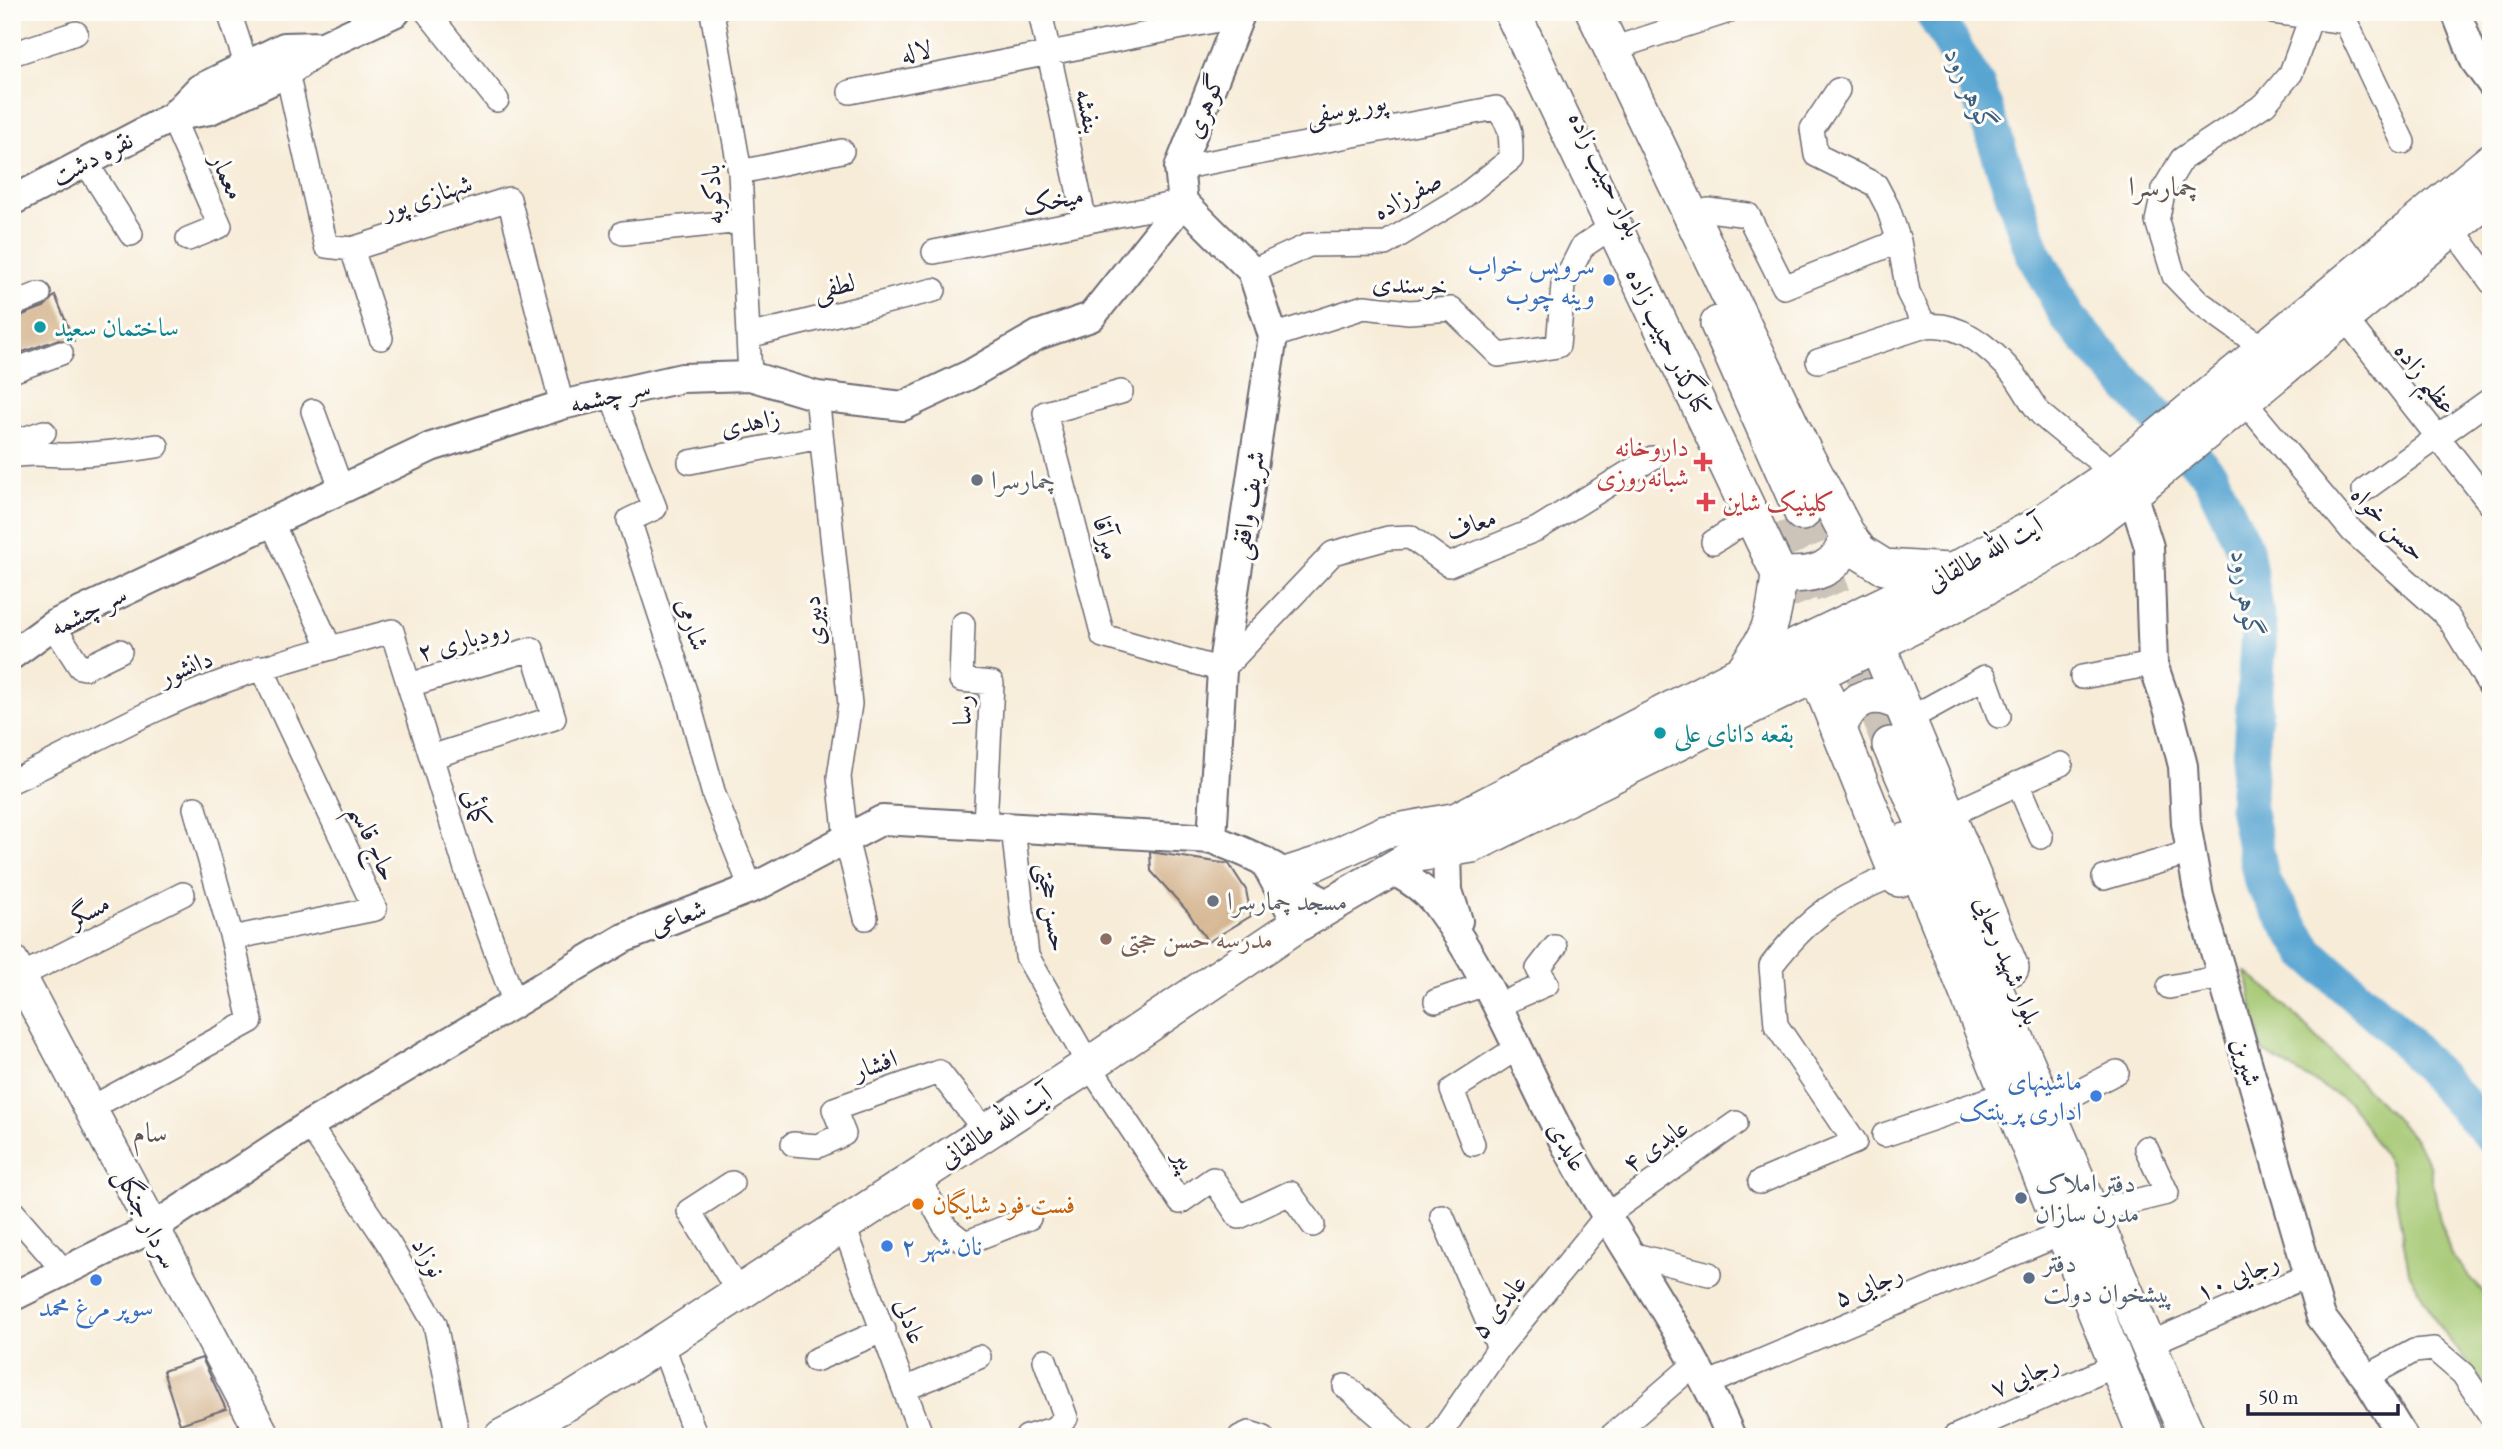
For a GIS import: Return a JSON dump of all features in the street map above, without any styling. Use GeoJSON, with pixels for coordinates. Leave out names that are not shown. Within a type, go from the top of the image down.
{"type":"FeatureCollection","features":[{"type":"Feature","properties":{"kind":"main road","name":"کنارگذر حبیب زاده"},"geometry":{"type":"LineString","coordinates":[[1512,12],[1613,226],[1778,518],[1779,574]]}},
{"type":"Feature","properties":{"kind":"main road","name":"بلوار حبیب زاده"},"geometry":{"type":"LineString","coordinates":[[1528,12],[1778,518]]}},
{"type":"Feature","properties":{"kind":"main road","name":"بلوار حبیب زاده"},"geometry":{"type":"LineString","coordinates":[[1570,12],[1685,250],[1778,518]]}},
{"type":"Feature","properties":{"kind":"main road"},"geometry":{"type":"LineString","coordinates":[[1594,12],[1805,454],[1848,536],[1860,552],[1884,567],[1952,571]]}},
{"type":"Feature","properties":{"kind":"main road","name":"آیت الله طالقانی"},"geometry":{"type":"LineString","coordinates":[[2237,394],[2263,348],[2491,161]]}},
{"type":"Feature","properties":{"kind":"main road","name":"آیت الله طالقانی"},"geometry":{"type":"LineString","coordinates":[[1419,858],[1461,818],[1816,675],[2065,544],[2126,485],[2237,394],[2344,317],[2491,196]]}},
{"type":"Feature","properties":{"kind":"main road","name":"آیت الله طالقانی"},"geometry":{"type":"LineString","coordinates":[[502,1437],[572,1400],[662,1343],[1312,916],[1419,858],[1472,845],[1741,673],[1952,571],[2038,525],[2126,485]]}},
{"type":"Feature","properties":{"kind":"main road"},"geometry":{"type":"LineString","coordinates":[[1741,673],[1766,640],[1775,612],[1779,574],[1804,576],[1821,572],[1835,563],[1848,536]]}},
{"type":"Feature","properties":{"kind":"main road","name":"بلوار شهید رجایی"},"geometry":{"type":"LineString","coordinates":[[1877,644],[1893,730],[2084,1284],[2146,1437]]}},
{"type":"Feature","properties":{"kind":"main road","name":"بلوار شهید رجایی"},"geometry":{"type":"LineString","coordinates":[[1816,675],[2049,1239],[2084,1284]]}},
{"type":"Feature","properties":{"kind":"main road"},"geometry":{"type":"LineString","coordinates":[[1839,728],[1845,712],[1853,703],[1886,695],[1893,730]]}},
{"type":"Feature","properties":{"kind":"main road","name":"بلوار شهید رجایی"},"geometry":{"type":"LineString","coordinates":[[1893,730],[1949,815],[2110,1207],[2120,1280]]}},
{"type":"Feature","properties":{"kind":"main road","name":"بلوار شهید رجایی"},"geometry":{"type":"LineString","coordinates":[[1893,730],[2120,1280],[2188,1437]]}},
{"type":"Feature","properties":{"kind":"main road"},"geometry":{"type":"LineString","coordinates":[[1275,866],[1318,863],[1384,832],[1461,818]]}},
{"type":"Feature","properties":{"kind":"main road","name":"سردار جنگل"},"geometry":{"type":"LineString","coordinates":[[16,968],[264,1437]]}},
{"type":"Feature","properties":{"kind":"main road","name":"آیت الله طالقانی"},"geometry":{"type":"LineString","coordinates":[[529,1437],[572,1400]]}},
{"type":"Feature","properties":{"kind":"street"},"geometry":{"type":"LineString","coordinates":[[229,12],[250,77]]}},
{"type":"Feature","properties":{"kind":"street","name":"نقره دشت"},"geometry":{"type":"LineString","coordinates":[[250,77],[287,73],[323,46],[396,12]]}},
{"type":"Feature","properties":{"kind":"street"},"geometry":{"type":"LineString","coordinates":[[427,12],[497,100]]}},
{"type":"Feature","properties":{"kind":"street","name":"بادکوبه"},"geometry":{"type":"LineString","coordinates":[[712,12],[740,172],[750,376]]}},
{"type":"Feature","properties":{"kind":"street","name":"بنفشه"},"geometry":{"type":"LineString","coordinates":[[1040,12],[1085,222]]}},
{"type":"Feature","properties":{"kind":"street"},"geometry":{"type":"LineString","coordinates":[[1612,49],[1726,12]]}},
{"type":"Feature","properties":{"kind":"street"},"geometry":{"type":"LineString","coordinates":[[2273,12],[2312,15],[2346,22],[2352,29],[2403,142]]}},
{"type":"Feature","properties":{"kind":"street"},"geometry":{"type":"LineString","coordinates":[[2456,12],[2475,61],[2491,83]]}},
{"type":"Feature","properties":{"kind":"street","name":"لاله"},"geometry":{"type":"LineString","coordinates":[[850,92],[1240,14]]}},
{"type":"Feature","properties":{"kind":"street","name":"گوهری"},"geometry":{"type":"LineString","coordinates":[[1183,202],[1179,168],[1240,14]]}},
{"type":"Feature","properties":{"kind":"street"},"geometry":{"type":"LineString","coordinates":[[2263,348],[2199,302],[2175,276],[2157,221],[2164,189],[2182,159],[2264,104],[2291,73],[2312,15]]}},
{"type":"Feature","properties":{"kind":"street"},"geometry":{"type":"LineString","coordinates":[[12,54],[76,33]]}},
{"type":"Feature","properties":{"kind":"street","name":"نقره دشت"},"geometry":{"type":"LineString","coordinates":[[12,201],[172,117],[210,110],[284,47],[323,46]]}},
{"type":"Feature","properties":{"kind":"street"},"geometry":{"type":"LineString","coordinates":[[287,73],[326,246],[352,249],[381,338]]}},
{"type":"Feature","properties":{"kind":"street"},"geometry":{"type":"LineString","coordinates":[[1838,90],[1812,129],[1816,155],[1876,185],[1888,208],[1899,241],[1908,292],[1925,326]]}},
{"type":"Feature","properties":{"kind":"street","name":"پور یوسفی"},"geometry":{"type":"LineString","coordinates":[[1179,168],[1496,108],[1512,129]]}},
{"type":"Feature","properties":{"kind":"street","name":"معمار"},"geometry":{"type":"LineString","coordinates":[[172,117],[220,226],[188,239]]}},
{"type":"Feature","properties":{"kind":"street","name":"صفرزاده"},"geometry":{"type":"LineString","coordinates":[[1252,271],[1310,245],[1385,244],[1464,196],[1511,159],[1512,129]]}},
{"type":"Feature","properties":{"kind":"street"},"geometry":{"type":"LineString","coordinates":[[740,172],[842,151]]}},
{"type":"Feature","properties":{"kind":"street"},"geometry":{"type":"LineString","coordinates":[[85,161],[131,234]]}},
{"type":"Feature","properties":{"kind":"street","name":"شهنازی پور"},"geometry":{"type":"LineString","coordinates":[[352,249],[509,199],[562,405]]}},
{"type":"Feature","properties":{"kind":"street","name":"میخک"},"geometry":{"type":"LineString","coordinates":[[934,252],[1183,202]]}},
{"type":"Feature","properties":{"kind":"street","name":"شریف واقفی"},"geometry":{"type":"LineString","coordinates":[[1183,202],[1252,271],[1273,336],[1222,670],[1212,839]]}},
{"type":"Feature","properties":{"kind":"street","name":"سر چشمه"},"geometry":{"type":"LineString","coordinates":[[12,654],[54,625],[271,520],[431,447],[562,405],[682,378],[750,376],[817,397],[903,406],[969,375],[1038,335],[1091,317],[1183,202]]}},
{"type":"Feature","properties":{"kind":"street"},"geometry":{"type":"LineString","coordinates":[[1708,211],[1748,215],[1784,287],[1899,241]]}},
{"type":"Feature","properties":{"kind":"street"},"geometry":{"type":"LineString","coordinates":[[623,233],[742,221]]}},
{"type":"Feature","properties":{"kind":"street","name":"خرسندی"},"geometry":{"type":"LineString","coordinates":[[1273,336],[1364,307],[1409,312],[1452,309],[1499,355],[1558,346],[1563,285],[1582,247],[1613,226]]}},
{"type":"Feature","properties":{"kind":"street"},"geometry":{"type":"LineString","coordinates":[[2452,228],[2491,282]]}},
{"type":"Feature","properties":{"kind":"street","name":"لطفی"},"geometry":{"type":"LineString","coordinates":[[748,336],[934,290]]}},
{"type":"Feature","properties":{"kind":"street"},"geometry":{"type":"LineString","coordinates":[[12,305],[38,294]]}},
{"type":"Feature","properties":{"kind":"street","name":"عظیم زاده"},"geometry":{"type":"LineString","coordinates":[[2344,317],[2491,505]]}},
{"type":"Feature","properties":{"kind":"street"},"geometry":{"type":"LineString","coordinates":[[1818,360],[1925,326],[1938,324],[1969,335],[1987,348],[2016,377],[2041,414],[2126,485]]}},
{"type":"Feature","properties":{"kind":"street"},"geometry":{"type":"LineString","coordinates":[[12,371],[61,353]]}},
{"type":"Feature","properties":{"kind":"street","name":"میرآقا"},"geometry":{"type":"LineString","coordinates":[[1121,392],[1045,413],[1104,636],[1222,670]]}},
{"type":"Feature","properties":{"kind":"street","name":"شارمی"},"geometry":{"type":"LineString","coordinates":[[611,394],[655,508],[629,520],[687,697],[714,795],[751,888]]}},
{"type":"Feature","properties":{"kind":"street","name":"حسن خواه"},"geometry":{"type":"LineString","coordinates":[[2237,394],[2352,531],[2448,617],[2491,688]]}},
{"type":"Feature","properties":{"kind":"street","name":"دبیری"},"geometry":{"type":"LineString","coordinates":[[817,397],[850,704],[839,776],[846,839],[866,918]]}},
{"type":"Feature","properties":{"kind":"street"},"geometry":{"type":"LineString","coordinates":[[2364,490],[2491,399]]}},
{"type":"Feature","properties":{"kind":"street"},"geometry":{"type":"LineString","coordinates":[[313,411],[341,488]]}},
{"type":"Feature","properties":{"kind":"street"},"geometry":{"type":"LineString","coordinates":[[12,443],[44,432]]}},
{"type":"Feature","properties":{"kind":"street","name":"زاهدی"},"geometry":{"type":"LineString","coordinates":[[690,462],[821,437]]}},
{"type":"Feature","properties":{"kind":"street"},"geometry":{"type":"LineString","coordinates":[[12,456],[30,452],[49,455],[108,454],[157,446]]}},
{"type":"Feature","properties":{"kind":"street","name":"معاف"},"geometry":{"type":"LineString","coordinates":[[1222,670],[1333,553],[1388,538],[1410,537],[1450,565],[1537,529],[1652,458]]}},
{"type":"Feature","properties":{"kind":"street","name":"شیرین"},"geometry":{"type":"LineString","coordinates":[[2126,485],[2149,547],[2153,664],[2183,766],[2199,896],[2321,1317],[2365,1377],[2403,1437]]}},
{"type":"Feature","properties":{"kind":"street"},"geometry":{"type":"LineString","coordinates":[[1713,542],[1778,518]]}},
{"type":"Feature","properties":{"kind":"street"},"geometry":{"type":"LineString","coordinates":[[271,520],[330,648]]}},
{"type":"Feature","properties":{"kind":"street","name":"رسا"},"geometry":{"type":"LineString","coordinates":[[963,624],[961,680],[992,683],[985,825]]}},
{"type":"Feature","properties":{"kind":"street"},"geometry":{"type":"LineString","coordinates":[[54,625],[80,667],[85,668],[120,651]]}},
{"type":"Feature","properties":{"kind":"street","name":"دانشور"},"geometry":{"type":"LineString","coordinates":[[12,781],[68,757],[162,707],[261,667],[392,631]]}},
{"type":"Feature","properties":{"kind":"street","name":"کمائی"},"geometry":{"type":"LineString","coordinates":[[392,631],[467,872],[514,1001]]}},
{"type":"Feature","properties":{"kind":"street","name":"رودباری ۲"},"geometry":{"type":"LineString","coordinates":[[409,685],[533,649],[554,718],[431,757]]}},
{"type":"Feature","properties":{"kind":"street"},"geometry":{"type":"LineString","coordinates":[[2082,677],[2153,664]]}},
{"type":"Feature","properties":{"kind":"street","name":"حاج قاسم"},"geometry":{"type":"LineString","coordinates":[[232,938],[375,909],[261,667]]}},
{"type":"Feature","properties":{"kind":"street"},"geometry":{"type":"LineString","coordinates":[[1893,730],[1985,677],[1999,716]]}},
{"type":"Feature","properties":{"kind":"street"},"geometry":{"type":"LineString","coordinates":[[1949,815],[2061,764]]}},
{"type":"Feature","properties":{"kind":"street"},"geometry":{"type":"LineString","coordinates":[[2018,783],[2041,837]]}},
{"type":"Feature","properties":{"kind":"street"},"geometry":{"type":"LineString","coordinates":[[91,1108],[251,1021],[232,938],[195,808]]}},
{"type":"Feature","properties":{"kind":"street","name":"شعاعی"},"geometry":{"type":"LineString","coordinates":[[12,1297],[152,1228],[309,1125],[624,938],[751,888],[882,820],[1212,839],[1275,866]]}},
{"type":"Feature","properties":{"kind":"street","name":"حسن حجتی"},"geometry":{"type":"LineString","coordinates":[[1013,827],[1027,956],[1089,1065]]}},
{"type":"Feature","properties":{"kind":"street"},"geometry":{"type":"LineString","coordinates":[[2104,878],[2192,852]]}},
{"type":"Feature","properties":{"kind":"street"},"geometry":{"type":"LineString","coordinates":[[1419,858],[1448,891],[1466,947]]}},
{"type":"Feature","properties":{"kind":"street","name":"عابدی"},"geometry":{"type":"LineString","coordinates":[[1419,858],[1412,880],[1435,902],[1466,947],[1568,1149],[1702,1373],[1731,1437]]}},
{"type":"Feature","properties":{"kind":"street"},"geometry":{"type":"LineString","coordinates":[[1275,866],[1312,916]]}},
{"type":"Feature","properties":{"kind":"street"},"geometry":{"type":"LineString","coordinates":[[1760,1182],[1855,1142],[1776,1026],[1771,966],[1817,913],[1853,891],[1897,874]]}},
{"type":"Feature","properties":{"kind":"street","name":"مسگر"},"geometry":{"type":"LineString","coordinates":[[16,968],[183,894]]}},
{"type":"Feature","properties":{"kind":"street"},"geometry":{"type":"LineString","coordinates":[[1436,1001],[1490,995],[1547,984],[1538,969],[1555,947]]}},
{"type":"Feature","properties":{"kind":"street"},"geometry":{"type":"LineString","coordinates":[[2169,987],[2223,977]]}},
{"type":"Feature","properties":{"kind":"street"},"geometry":{"type":"LineString","coordinates":[[1473,1144],[1452,1090],[1517,1048]]}},
{"type":"Feature","properties":{"kind":"street","name":"پیر"},"geometry":{"type":"LineString","coordinates":[[1089,1065],[1180,1202],[1213,1179],[1239,1217],[1290,1193],[1313,1225]]}},
{"type":"Feature","properties":{"kind":"street","name":"افشار"},"geometry":{"type":"LineString","coordinates":[[793,1144],[818,1146],[844,1133],[834,1109],[939,1072],[986,1132]]}},
{"type":"Feature","properties":{"kind":"street"},"geometry":{"type":"LineString","coordinates":[[2065,1099],[2117,1072]]}},
{"type":"Feature","properties":{"kind":"street"},"geometry":{"type":"LineString","coordinates":[[1884,1135],[1990,1098]]}},
{"type":"Feature","properties":{"kind":"street","name":"عابدی ۴"},"geometry":{"type":"LineString","coordinates":[[1608,1214],[1735,1123]]}},
{"type":"Feature","properties":{"kind":"street","name":"نوزاد"},"geometry":{"type":"LineString","coordinates":[[309,1125],[390,1246],[435,1324],[458,1437]]}},
{"type":"Feature","properties":{"kind":"street"},"geometry":{"type":"LineString","coordinates":[[2110,1207],[2167,1193],[2146,1148]]}},
{"type":"Feature","properties":{"kind":"street"},"geometry":{"type":"LineString","coordinates":[[917,1176],[946,1228],[965,1243],[1029,1218]]}},
{"type":"Feature","properties":{"kind":"street"},"geometry":{"type":"LineString","coordinates":[[732,1184],[689,1211],[738,1293]]}},
{"type":"Feature","properties":{"kind":"street"},"geometry":{"type":"LineString","coordinates":[[12,1211],[64,1271]]}},
{"type":"Feature","properties":{"kind":"street","name":"عابدی ۵"},"geometry":{"type":"LineString","coordinates":[[1437,1437],[1499,1348],[1608,1214]]}},
{"type":"Feature","properties":{"kind":"street"},"geometry":{"type":"LineString","coordinates":[[1442,1216],[1499,1348]]}},
{"type":"Feature","properties":{"kind":"street","name":"عادلی"},"geometry":{"type":"LineString","coordinates":[[844,1224],[905,1389],[918,1436]]}},
{"type":"Feature","properties":{"kind":"street","name":"رجایی ۵"},"geometry":{"type":"LineString","coordinates":[[1610,1437],[1702,1373],[2049,1239]]}},
{"type":"Feature","properties":{"kind":"street"},"geometry":{"type":"LineString","coordinates":[[1631,1254],[1709,1274]]}},
{"type":"Feature","properties":{"kind":"street","name":"رجایی ۱۰"},"geometry":{"type":"LineString","coordinates":[[2148,1344],[2309,1275]]}},
{"type":"Feature","properties":{"kind":"street"},"geometry":{"type":"LineString","coordinates":[[815,1360],[884,1330]]}},
{"type":"Feature","properties":{"kind":"street"},"geometry":{"type":"LineString","coordinates":[[662,1343],[696,1437]]}},
{"type":"Feature","properties":{"kind":"street"},"geometry":{"type":"LineString","coordinates":[[2365,1377],[2414,1351],[2434,1349],[2463,1374],[2491,1416]]}},
{"type":"Feature","properties":{"kind":"street"},"geometry":{"type":"LineString","coordinates":[[905,1389],[979,1357]]}},
{"type":"Feature","properties":{"kind":"street"},"geometry":{"type":"LineString","coordinates":[[1027,1437],[1055,1433],[1066,1418],[1045,1360]]}},
{"type":"Feature","properties":{"kind":"street","name":"رجایی ۷"},"geometry":{"type":"LineString","coordinates":[[1954,1437],[2116,1365]]}},
{"type":"Feature","properties":{"kind":"street"},"geometry":{"type":"LineString","coordinates":[[1345,1386],[1404,1437]]}},
{"type":"Feature","properties":{"kind":"street"},"geometry":{"type":"LineString","coordinates":[[1240,1437],[1249,1433],[1262,1437]]}},
{"type":"Feature","properties":{"kind":"green space"},"geometry":{"type":"Polygon","coordinates":[[[2246,972],[2273,993],[2415,1139],[2430,1166],[2439,1216],[2451,1255],[2491,1301],[2491,1392],[2440,1328],[2409,1272],[2390,1165],[2350,1103],[2262,1051],[2246,972]]]}},
{"type":"Feature","properties":{"kind":"building","name":"ساختمان سعید"},"geometry":{"type":"Polygon","coordinates":[[[55,295],[74,341],[56,340],[17,354],[12,343],[12,319],[44,307],[55,295]]]}},
{"type":"Feature","properties":{"kind":"building","name":"مسجد چمارسرا"},"geometry":{"type":"Polygon","coordinates":[[[1150,852],[1229,864],[1246,890],[1251,916],[1208,942],[1188,912],[1151,871],[1150,852]]]}},
{"type":"Feature","properties":{"kind":"building"},"geometry":{"type":"Polygon","coordinates":[[[202,1358],[226,1409],[180,1424],[163,1371],[202,1358]]]}},
{"type":"Feature","properties":{"kind":"waterway","name":"گوهر رود"},"geometry":{"type":"LineString","coordinates":[[1933,12],[1977,87],[2033,252],[2069,319],[2210,476],[2245,549],[2259,632],[2247,807],[2262,882],[2307,952],[2393,1028],[2491,1135]]}},
{"type":"Feature","properties":{"kind":"tunnel"},"geometry":{"type":"LineString","coordinates":[[1802,513],[1890,745]]}},
{"type":"Feature","properties":{"kind":"tunnel"},"geometry":{"type":"LineString","coordinates":[[1779,523],[1810,601]]}},
{"type":"Feature","properties":{"kind":"place","name":"سرویس خواب وینه چوب"},"geometry":{"type":"Point","coordinates":[1609,280]}},
{"type":"Feature","properties":{"kind":"place","name":"ساختمان سعید"},"geometry":{"type":"Point","coordinates":[40,327]}},
{"type":"Feature","properties":{"kind":"place","name":"داروخانه شبانه‌روزی"},"geometry":{"type":"Point","coordinates":[1703,462]}},
{"type":"Feature","properties":{"kind":"place","name":"چمارسرا"},"geometry":{"type":"Point","coordinates":[977,480]}},
{"type":"Feature","properties":{"kind":"place","name":"کلینیک شاین"},"geometry":{"type":"Point","coordinates":[1706,502]}},
{"type":"Feature","properties":{"kind":"place","name":"بقعه دانای علی"},"geometry":{"type":"Point","coordinates":[1660,733]}},
{"type":"Feature","properties":{"kind":"place","name":"مسجد چمارسرا"},"geometry":{"type":"Point","coordinates":[1213,901]}},
{"type":"Feature","properties":{"kind":"place","name":"مدرسه حسن حجتی"},"geometry":{"type":"Point","coordinates":[1106,939]}},
{"type":"Feature","properties":{"kind":"place","name":"ماشینهای اداری پرینتک"},"geometry":{"type":"Point","coordinates":[2096,1096]}},
{"type":"Feature","properties":{"kind":"place","name":"دفتر املاک مدرن سازان"},"geometry":{"type":"Point","coordinates":[2021,1198]}},
{"type":"Feature","properties":{"kind":"place","name":"فست فود شایگان"},"geometry":{"type":"Point","coordinates":[918,1204]}},
{"type":"Feature","properties":{"kind":"place","name":"نان شهر ۲"},"geometry":{"type":"Point","coordinates":[887,1246]}},
{"type":"Feature","properties":{"kind":"place","name":"دفتر پیشخوان دولت"},"geometry":{"type":"Point","coordinates":[2029,1278]}},
{"type":"Feature","properties":{"kind":"place","name":"سوپر مرغ محمد"},"geometry":{"type":"Point","coordinates":[96,1280]}},
{"type":"Feature","properties":{"kind":"district","name":"چمارسرا"},"geometry":{"type":"Point","coordinates":[2163,186]}},
{"type":"Feature","properties":{"kind":"district","name":"سام"},"geometry":{"type":"Point","coordinates":[150,1132]}}]}
